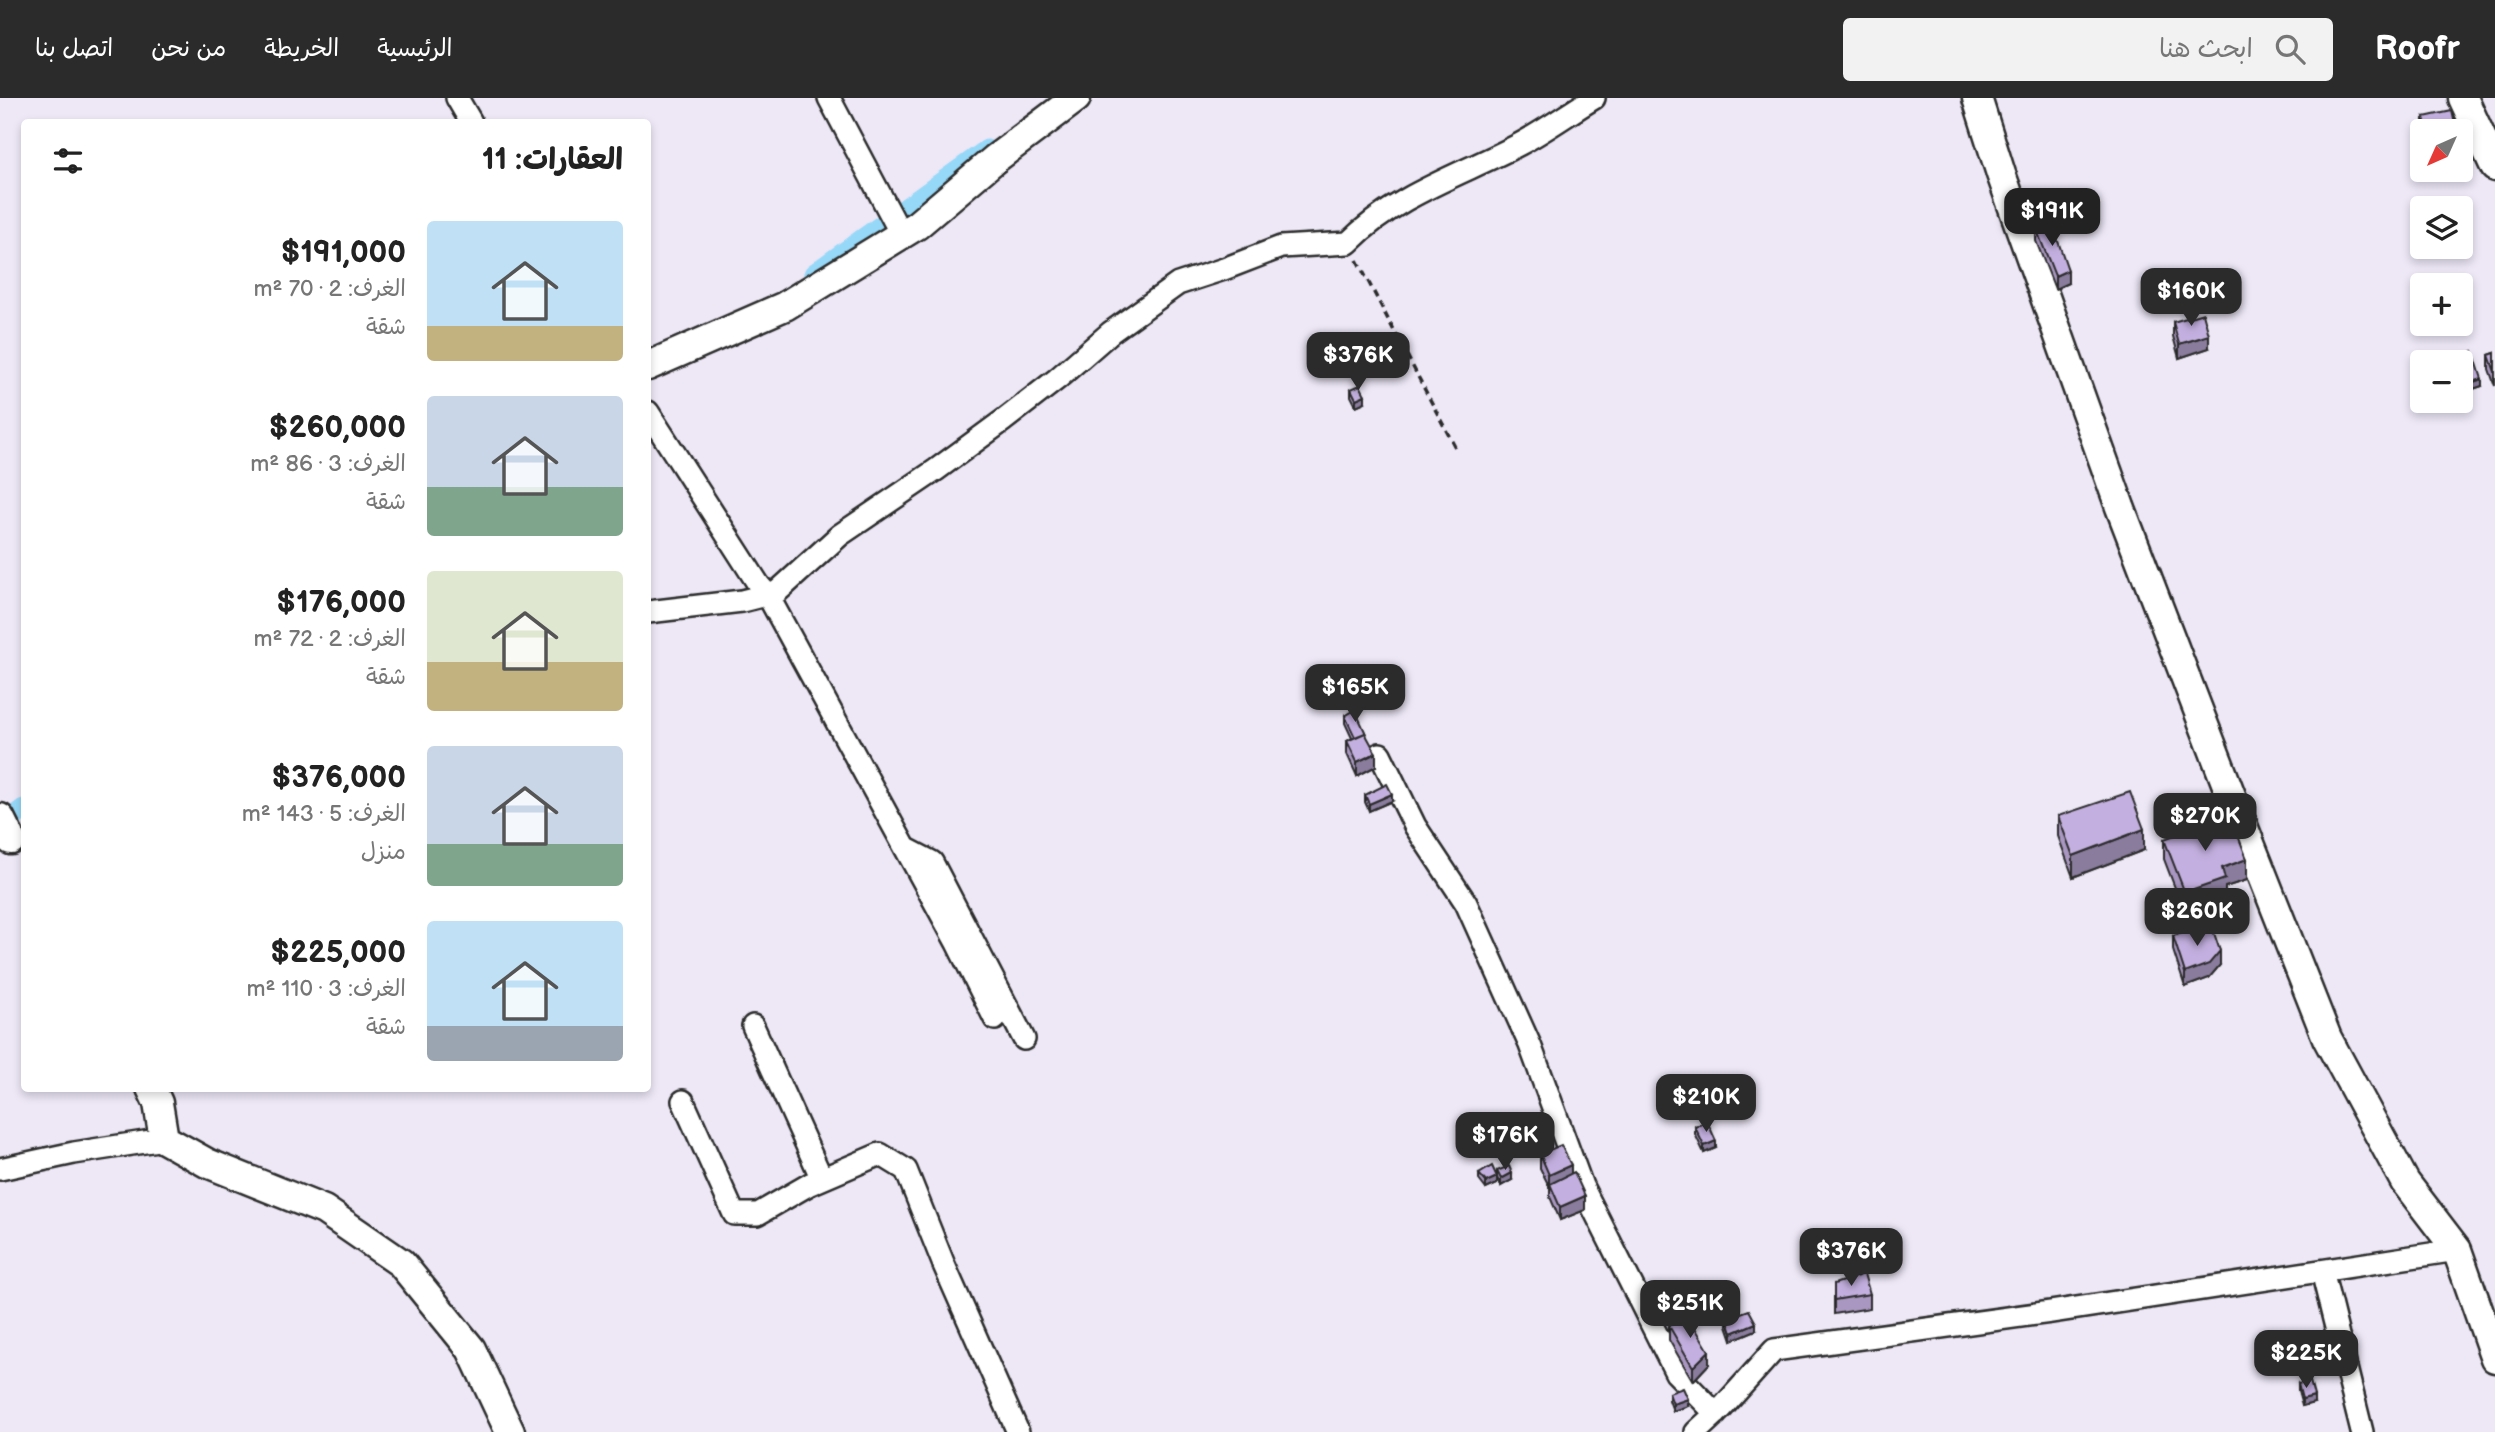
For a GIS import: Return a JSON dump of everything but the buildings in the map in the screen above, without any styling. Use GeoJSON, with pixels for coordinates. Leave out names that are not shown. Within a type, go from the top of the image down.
{"type":"FeatureCollection","features":[{"type":"Feature","properties":{"kind":"street"},"geometry":{"type":"LineString","coordinates":[[457,98],[469,119]]}},
{"type":"Feature","properties":{"kind":"street"},"geometry":{"type":"LineString","coordinates":[[830,98],[901,234]]}},
{"type":"Feature","properties":{"kind":"street"},"geometry":{"type":"LineString","coordinates":[[651,365],[785,306],[917,225],[995,159],[1076,98]]}},
{"type":"Feature","properties":{"kind":"street"},"geometry":{"type":"LineString","coordinates":[[651,612],[742,601],[777,592],[840,535],[994,427],[1057,379],[1111,332],[1178,284],[1281,247],[1348,243],[1368,223],[1415,193],[1521,143],[1594,98]]}},
{"type":"Feature","properties":{"kind":"street"},"geometry":{"type":"LineString","coordinates":[[1977,98],[2001,174],[2120,507],[2327,1038],[2404,1182],[2457,1250],[2495,1358]]}},
{"type":"Feature","properties":{"kind":"street"},"geometry":{"type":"LineString","coordinates":[[2463,98],[2495,167]]}},
{"type":"Feature","properties":{"kind":"street"},"geometry":{"type":"LineString","coordinates":[[651,417],[711,513],[767,594],[907,849],[995,1019]]}},
{"type":"Feature","properties":{"kind":"street"},"geometry":{"type":"LineString","coordinates":[[1381,754],[1415,826],[1466,903],[1530,1045],[1582,1186],[1676,1373],[1706,1426],[1774,1350],[2051,1312],[2457,1250]]}},
{"type":"Feature","properties":{"kind":"street"},"geometry":{"type":"LineString","coordinates":[[907,849],[932,862],[1024,1039]]}},
{"type":"Feature","properties":{"kind":"street"},"geometry":{"type":"LineString","coordinates":[[753,1026],[822,1179]]}},
{"type":"Feature","properties":{"kind":"street"},"geometry":{"type":"LineString","coordinates":[[153,1092],[158,1103],[164,1139]]}},
{"type":"Feature","properties":{"kind":"street"},"geometry":{"type":"LineString","coordinates":[[683,1101],[734,1214],[758,1214],[822,1179],[880,1154],[906,1170],[944,1265],[1018,1432]]}},
{"type":"Feature","properties":{"kind":"street"},"geometry":{"type":"LineString","coordinates":[[0,1169],[74,1153],[164,1139],[206,1163],[324,1210],[401,1263],[471,1349],[510,1432]]}},
{"type":"Feature","properties":{"kind":"street"},"geometry":{"type":"LineString","coordinates":[[2322,1271],[2362,1432]]}},
{"type":"Feature","properties":{"kind":"path"},"geometry":{"type":"LineString","coordinates":[[1348,243],[1457,451]]}},
{"type":"Feature","properties":{"kind":"waterway"},"geometry":{"type":"LineString","coordinates":[[814,274],[987,150]]}},
{"type":"Feature","properties":{"kind":"waterway"},"geometry":{"type":"LineString","coordinates":[[0,827],[21,811]]}}]}
